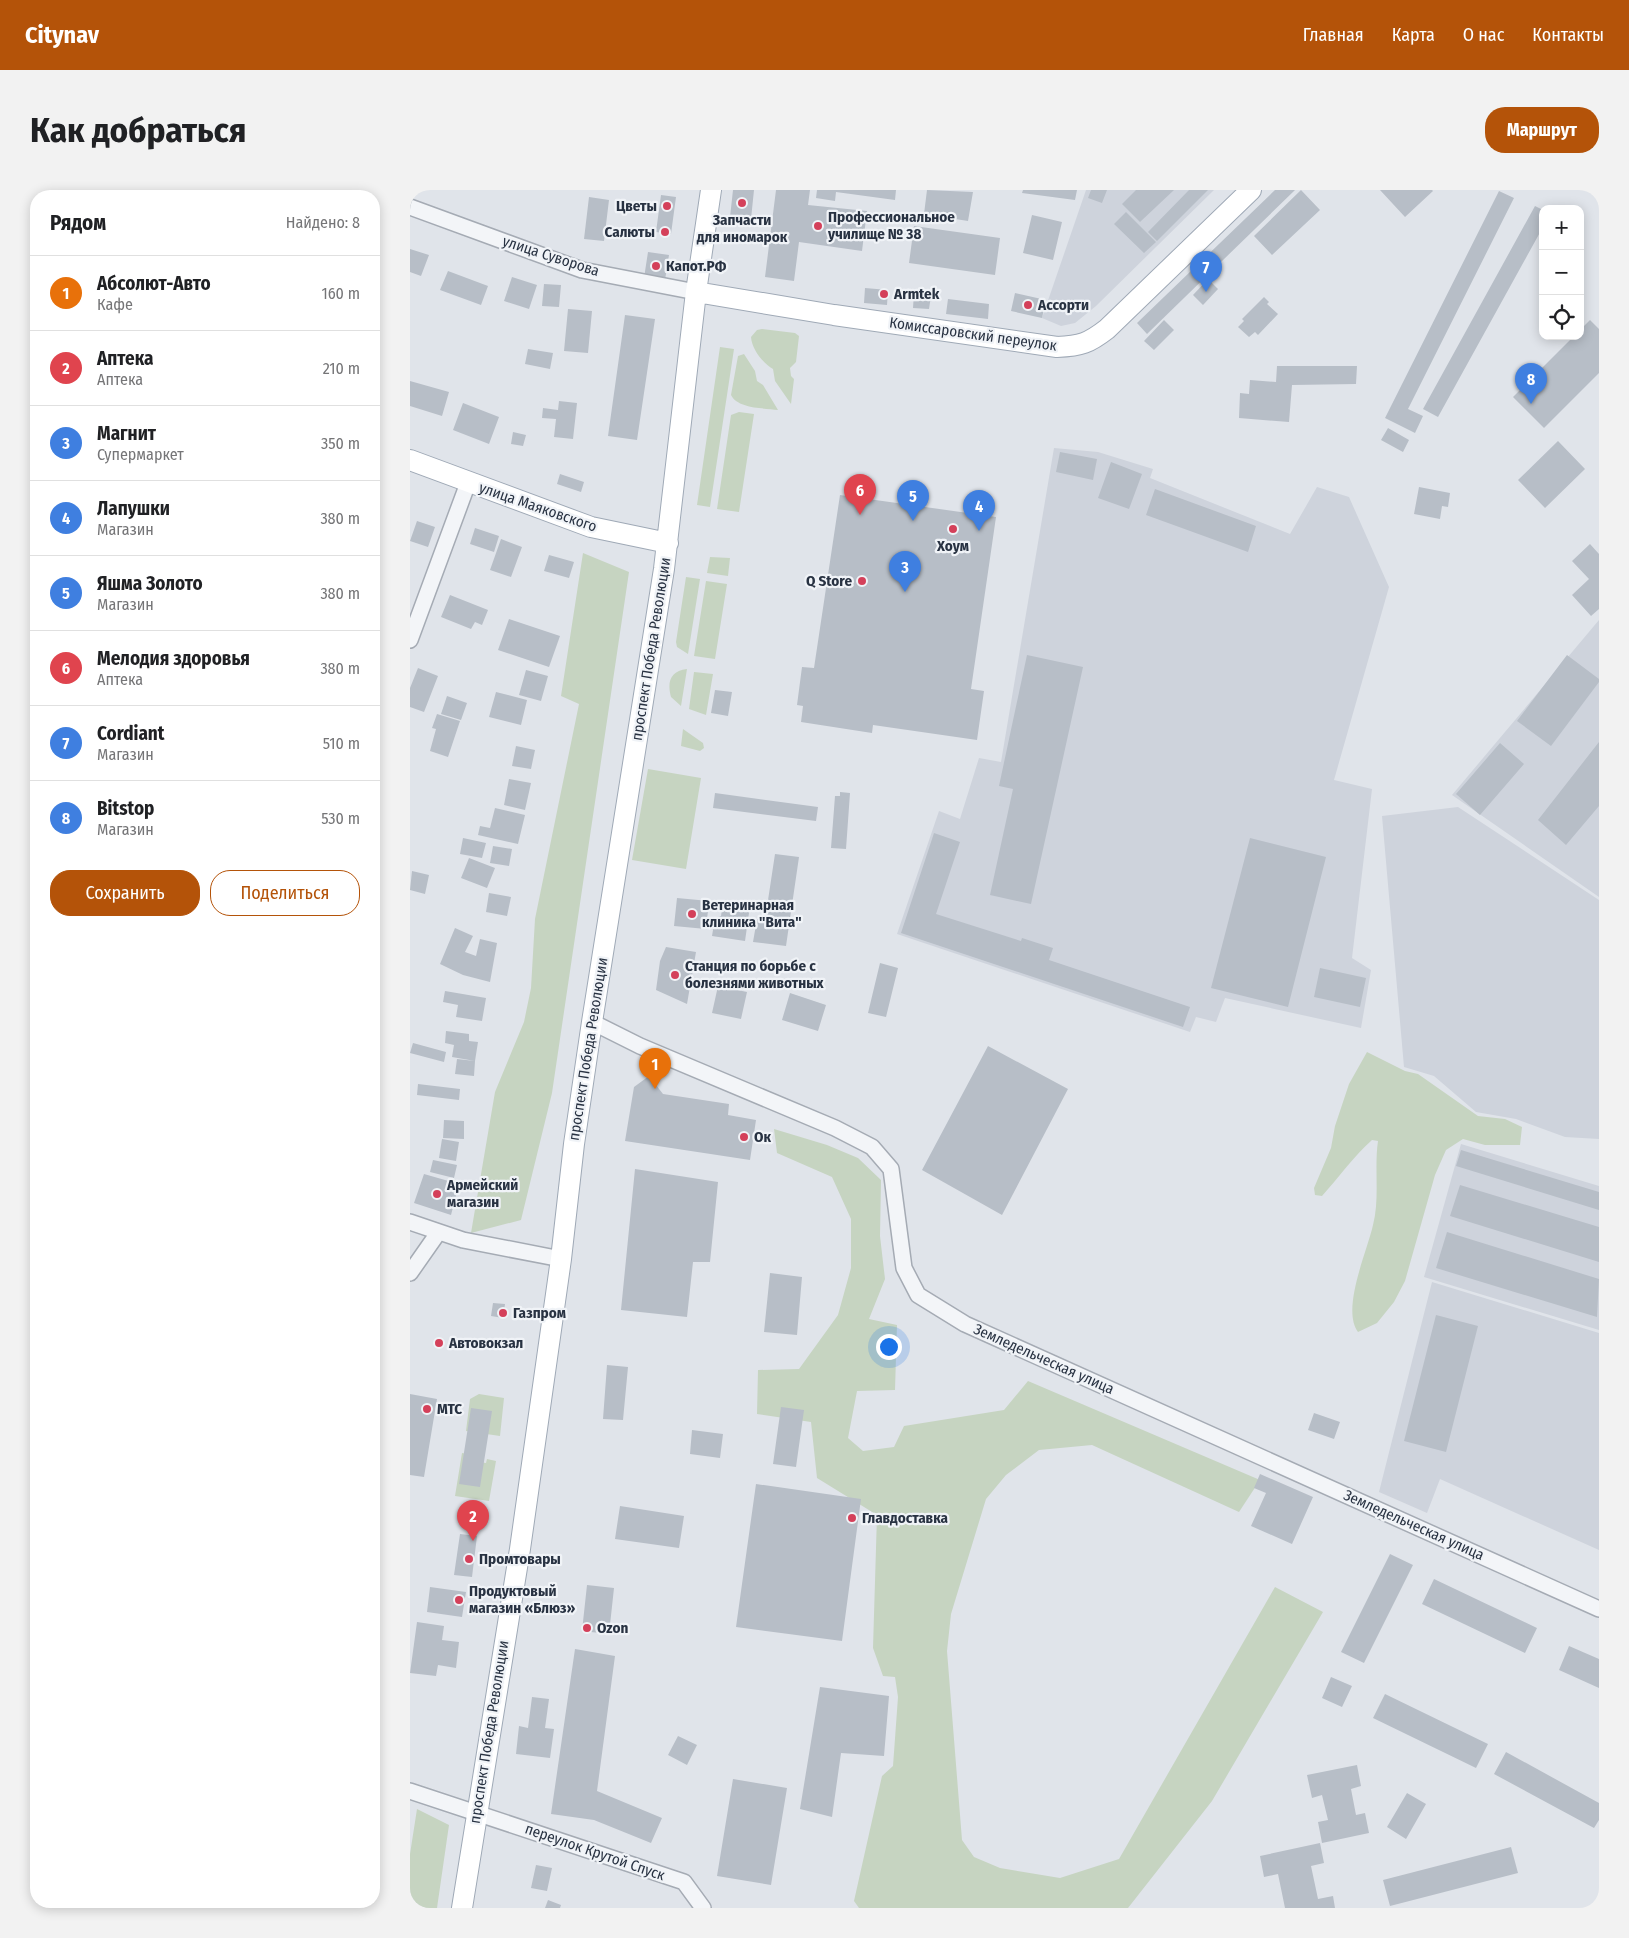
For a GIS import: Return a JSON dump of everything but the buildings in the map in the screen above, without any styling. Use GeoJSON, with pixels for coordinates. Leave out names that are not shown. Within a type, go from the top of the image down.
{"type":"FeatureCollection","features":[{"type":"Feature","properties":{"kind":"main road","name":"проспект Победа Революции"},"geometry":{"type":"LineString","coordinates":[[462,1908],[520,1549],[561,1259],[574,1144],[668,543],[696,292],[711,190]]}},
{"type":"Feature","properties":{"kind":"main road","name":"Комиссаровский переулок"},"geometry":{"type":"LineString","coordinates":[[696,292],[834,315],[1057,347],[1079,345],[1088,343],[1107,329],[1251,190]]}},
{"type":"Feature","properties":{"kind":"main road","name":"улица Маяковского"},"geometry":{"type":"LineString","coordinates":[[410,460],[591,527],[668,543]]}},
{"type":"Feature","properties":{"kind":"street","name":"улица Суворова"},"geometry":{"type":"LineString","coordinates":[[410,207],[582,270],[696,292]]}},
{"type":"Feature","properties":{"kind":"street"},"geometry":{"type":"LineString","coordinates":[[410,640],[468,483]]}},
{"type":"Feature","properties":{"kind":"street","name":"Земледельческая улица"},"geometry":{"type":"LineString","coordinates":[[592,1022],[640,1046],[835,1128],[872,1147],[891,1169],[904,1268],[918,1294],[965,1324],[1599,1609]]}},
{"type":"Feature","properties":{"kind":"street"},"geometry":{"type":"LineString","coordinates":[[410,1222],[463,1240],[561,1259]]}},
{"type":"Feature","properties":{"kind":"street"},"geometry":{"type":"LineString","coordinates":[[410,1273],[438,1232]]}},
{"type":"Feature","properties":{"kind":"street","name":"переулок Крутой Спуск"},"geometry":{"type":"LineString","coordinates":[[410,1791],[684,1882],[703,1908]]}},
{"type":"Feature","properties":{"kind":"shaded area"},"geometry":{"type":"Polygon","coordinates":[[[1086,190],[1214,190],[1096,306],[1075,323],[1061,326],[1042,318],[1086,190]]]}},
{"type":"Feature","properties":{"kind":"shaded area"},"geometry":{"type":"Polygon","coordinates":[[[1054,448],[1098,452],[1153,469],[1150,478],[1290,534],[1317,487],[1349,497],[1389,587],[1334,780],[1372,789],[1352,958],[1371,970],[1361,1028],[1225,998],[1216,1022],[1196,1017],[1190,1032],[897,934],[939,811],[960,819],[979,758],[1001,762],[1054,448]]]}},
{"type":"Feature","properties":{"kind":"shaded area"},"geometry":{"type":"Polygon","coordinates":[[[1599,620],[1599,897],[1452,795],[1599,620]]]}},
{"type":"Feature","properties":{"kind":"shaded area"},"geometry":{"type":"Polygon","coordinates":[[[1458,807],[1599,900],[1599,1139],[1565,1137],[1516,1119],[1476,1112],[1434,1076],[1404,1067],[1382,816],[1458,807]]]}},
{"type":"Feature","properties":{"kind":"shaded area"},"geometry":{"type":"Polygon","coordinates":[[[1461,1144],[1599,1186],[1599,1330],[1424,1277],[1461,1144]]]}},
{"type":"Feature","properties":{"kind":"shaded area"},"geometry":{"type":"Polygon","coordinates":[[[1432,1282],[1599,1333],[1599,1550],[1440,1479],[1427,1513],[1379,1492],[1432,1282]]]}},
{"type":"Feature","properties":{"kind":"green space"},"geometry":{"type":"Polygon","coordinates":[[[757,330],[795,333],[799,336],[796,362],[790,368],[791,376],[794,379],[791,404],[775,381],[773,369],[762,360],[753,347],[751,337],[757,330]]]}},
{"type":"Feature","properties":{"kind":"green space"},"geometry":{"type":"Polygon","coordinates":[[[720,347],[734,349],[710,507],[697,505],[720,347]]]}},
{"type":"Feature","properties":{"kind":"green space"},"geometry":{"type":"Polygon","coordinates":[[[744,354],[755,371],[757,381],[763,385],[778,410],[745,405],[734,400],[731,395],[738,356],[744,354]]]}},
{"type":"Feature","properties":{"kind":"green space"},"geometry":{"type":"Polygon","coordinates":[[[739,412],[754,414],[739,512],[717,509],[731,415],[739,412]]]}},
{"type":"Feature","properties":{"kind":"green space"},"geometry":{"type":"Polygon","coordinates":[[[583,553],[629,572],[552,1093],[521,1220],[471,1233],[495,1092],[524,1022],[531,988],[535,919],[579,704],[561,696],[583,553]]]}},
{"type":"Feature","properties":{"kind":"green space"},"geometry":{"type":"Polygon","coordinates":[[[710,557],[730,558],[728,576],[707,573],[710,557]]]}},
{"type":"Feature","properties":{"kind":"green space"},"geometry":{"type":"Polygon","coordinates":[[[686,577],[700,579],[688,654],[677,647],[676,642],[686,577]]]}},
{"type":"Feature","properties":{"kind":"green space"},"geometry":{"type":"Polygon","coordinates":[[[706,581],[727,584],[715,659],[694,656],[706,581]]]}},
{"type":"Feature","properties":{"kind":"green space"},"geometry":{"type":"Polygon","coordinates":[[[687,669],[681,706],[671,697],[669,687],[673,675],[687,669]]]}},
{"type":"Feature","properties":{"kind":"green space"},"geometry":{"type":"Polygon","coordinates":[[[694,672],[713,674],[706,715],[689,709],[694,672]]]}},
{"type":"Feature","properties":{"kind":"green space"},"geometry":{"type":"Polygon","coordinates":[[[683,729],[703,743],[704,748],[700,751],[681,746],[683,729]]]}},
{"type":"Feature","properties":{"kind":"green space"},"geometry":{"type":"Polygon","coordinates":[[[648,769],[701,778],[686,869],[632,860],[648,769]]]}},
{"type":"Feature","properties":{"kind":"green space"},"geometry":{"type":"Polygon","coordinates":[[[1367,1052],[1405,1071],[1418,1074],[1478,1116],[1505,1119],[1522,1127],[1520,1145],[1485,1145],[1463,1139],[1446,1150],[1435,1175],[1405,1281],[1394,1302],[1377,1323],[1358,1332],[1352,1309],[1357,1280],[1375,1215],[1378,1141],[1372,1140],[1352,1160],[1322,1196],[1315,1195],[1314,1188],[1331,1148],[1335,1126],[1349,1084],[1367,1052]]]}},
{"type":"Feature","properties":{"kind":"green space"},"geometry":{"type":"Polygon","coordinates":[[[774,1129],[827,1145],[858,1158],[881,1180],[880,1236],[885,1279],[869,1319],[897,1325],[895,1390],[857,1391],[848,1438],[863,1451],[894,1447],[904,1426],[1004,1410],[1028,1381],[1260,1480],[1239,1512],[1092,1445],[1039,1450],[1006,1475],[986,1499],[951,1614],[947,1651],[962,1840],[974,1857],[1000,1868],[1060,1878],[1119,1859],[1275,1587],[1323,1612],[1212,1801],[1128,1908],[859,1908],[854,1901],[882,1776],[893,1766],[898,1697],[895,1677],[883,1676],[873,1648],[877,1515],[817,1478],[811,1422],[757,1414],[758,1370],[799,1369],[838,1315],[851,1268],[851,1219],[832,1177],[777,1153],[774,1129]]]}},
{"type":"Feature","properties":{"kind":"green space"},"geometry":{"type":"Polygon","coordinates":[[[479,1394],[504,1398],[500,1436],[466,1431],[470,1399],[479,1394]]]}},
{"type":"Feature","properties":{"kind":"green space"},"geometry":{"type":"Polygon","coordinates":[[[462,1453],[474,1455],[473,1461],[486,1463],[487,1459],[496,1461],[489,1501],[455,1496],[462,1453]]]}},
{"type":"Feature","properties":{"kind":"green space"},"geometry":{"type":"Polygon","coordinates":[[[417,1809],[449,1825],[437,1908],[410,1908],[410,1854],[417,1809]]]}},
{"type":"Feature","properties":{"kind":"place","name":"Запчасти для иномарок"},"geometry":{"type":"Point","coordinates":[742,203]}},
{"type":"Feature","properties":{"kind":"place","name":"Цветы"},"geometry":{"type":"Point","coordinates":[667,206]}},
{"type":"Feature","properties":{"kind":"place","name":"Профессиональное училище № 38"},"geometry":{"type":"Point","coordinates":[818,226]}},
{"type":"Feature","properties":{"kind":"place","name":"Салюты"},"geometry":{"type":"Point","coordinates":[665,232]}},
{"type":"Feature","properties":{"kind":"place","name":"Капот.РФ"},"geometry":{"type":"Point","coordinates":[656,266]}},
{"type":"Feature","properties":{"kind":"place","name":"Cordiant"},"geometry":{"type":"Point","coordinates":[1206,292]}},
{"type":"Feature","properties":{"kind":"place","name":"Armtek"},"geometry":{"type":"Point","coordinates":[884,294]}},
{"type":"Feature","properties":{"kind":"place","name":"Ассорти"},"geometry":{"type":"Point","coordinates":[1028,305]}},
{"type":"Feature","properties":{"kind":"place","name":"Bitstop"},"geometry":{"type":"Point","coordinates":[1531,404]}},
{"type":"Feature","properties":{"kind":"place","name":"Мелодия здоровья"},"geometry":{"type":"Point","coordinates":[860,515]}},
{"type":"Feature","properties":{"kind":"place","name":"Яшма Золото"},"geometry":{"type":"Point","coordinates":[913,521]}},
{"type":"Feature","properties":{"kind":"place","name":"Хоум"},"geometry":{"type":"Point","coordinates":[953,529]}},
{"type":"Feature","properties":{"kind":"place","name":"Лапушки"},"geometry":{"type":"Point","coordinates":[979,531]}},
{"type":"Feature","properties":{"kind":"place","name":"Q Store"},"geometry":{"type":"Point","coordinates":[862,581]}},
{"type":"Feature","properties":{"kind":"place","name":"Магнит"},"geometry":{"type":"Point","coordinates":[905,592]}},
{"type":"Feature","properties":{"kind":"place","name":"Ветеринарная клиника \"Вита\""},"geometry":{"type":"Point","coordinates":[692,914]}},
{"type":"Feature","properties":{"kind":"place","name":"Станция по борьбе с болезнями животных"},"geometry":{"type":"Point","coordinates":[675,975]}},
{"type":"Feature","properties":{"kind":"place","name":"Абсолют-Авто"},"geometry":{"type":"Point","coordinates":[655,1089]}},
{"type":"Feature","properties":{"kind":"place","name":"Ок"},"geometry":{"type":"Point","coordinates":[744,1137]}},
{"type":"Feature","properties":{"kind":"place","name":"Армейский магазин"},"geometry":{"type":"Point","coordinates":[437,1194]}},
{"type":"Feature","properties":{"kind":"place","name":"Газпром"},"geometry":{"type":"Point","coordinates":[503,1313]}},
{"type":"Feature","properties":{"kind":"place","name":"Автовокзал"},"geometry":{"type":"Point","coordinates":[439,1343]}},
{"type":"Feature","properties":{"kind":"place","name":"МТС"},"geometry":{"type":"Point","coordinates":[427,1409]}},
{"type":"Feature","properties":{"kind":"place","name":"Главдоставка"},"geometry":{"type":"Point","coordinates":[852,1518]}},
{"type":"Feature","properties":{"kind":"place","name":"Аптека"},"geometry":{"type":"Point","coordinates":[473,1541]}},
{"type":"Feature","properties":{"kind":"place","name":"Промтовары"},"geometry":{"type":"Point","coordinates":[469,1559]}},
{"type":"Feature","properties":{"kind":"place","name":"Продуктовый магазин «Блюз»"},"geometry":{"type":"Point","coordinates":[459,1600]}},
{"type":"Feature","properties":{"kind":"place","name":"Ozon"},"geometry":{"type":"Point","coordinates":[587,1628]}}]}
